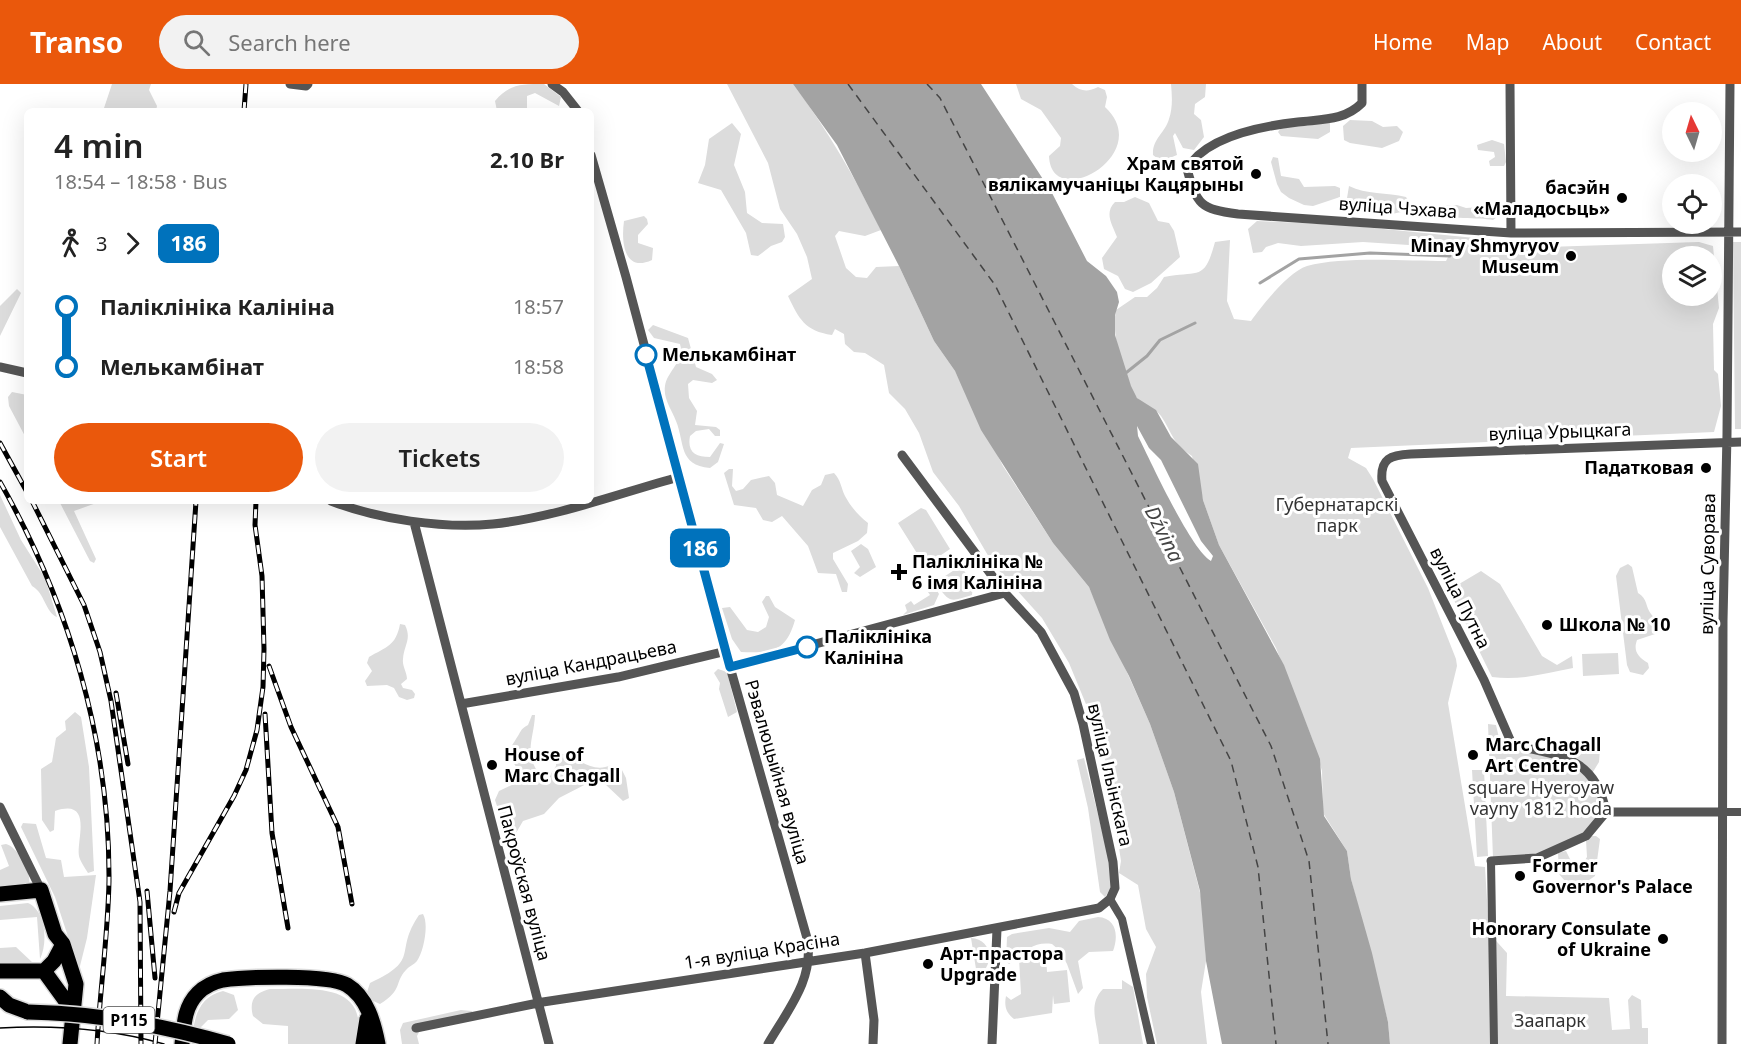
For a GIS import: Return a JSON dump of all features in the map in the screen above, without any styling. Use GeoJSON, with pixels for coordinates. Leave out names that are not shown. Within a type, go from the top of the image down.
{"type":"FeatureCollection","features":[{"type":"Feature","properties":{"kind":"main road"},"geometry":{"type":"LineString","coordinates":[[0,894],[41,890],[76,984],[70,1044]]}},
{"type":"Feature","properties":{"kind":"main road"},"geometry":{"type":"LineString","coordinates":[[0,971],[44,971],[54,961],[59,939]]}},
{"type":"Feature","properties":{"kind":"main road"},"geometry":{"type":"LineString","coordinates":[[44,971],[73,1011]]}},
{"type":"Feature","properties":{"kind":"main road"},"geometry":{"type":"LineString","coordinates":[[182,1044],[185,1017],[191,1002],[211,983],[223,980],[333,980],[347,985],[358,995],[374,1020],[378,1044]]}},
{"type":"Feature","properties":{"kind":"main road","name":"Р115"},"geometry":{"type":"LineString","coordinates":[[0,997],[9,1005],[27,1012],[70,1013],[129,1020],[228,1044]]}},
{"type":"Feature","properties":{"kind":"main road"},"geometry":{"type":"LineString","coordinates":[[363,1044],[368,1010]]}},
{"type":"Feature","properties":{"kind":"main road"},"geometry":{"type":"LineString","coordinates":[[0,1014],[27,1012]]}},
{"type":"Feature","properties":{"kind":"street"},"geometry":{"type":"LineString","coordinates":[[290,84],[308,84]]}},
{"type":"Feature","properties":{"kind":"street"},"geometry":{"type":"LineString","coordinates":[[552,84],[576,108]]}},
{"type":"Feature","properties":{"kind":"street","name":"вуліца Чэхава"},"geometry":{"type":"LineString","coordinates":[[1362,84],[1362,103],[1352,113],[1325,120],[1297,122],[1251,131],[1208,147],[1193,158],[1187,169],[1194,194],[1200,204],[1215,211],[1511,233],[1741,232]]}},
{"type":"Feature","properties":{"kind":"street"},"geometry":{"type":"LineString","coordinates":[[1510,84],[1511,233]]}},
{"type":"Feature","properties":{"kind":"street","name":"вуліца Суворава"},"geometry":{"type":"LineString","coordinates":[[1722,1044],[1721,812],[1730,84]]}},
{"type":"Feature","properties":{"kind":"street","name":"Рэвалюцыйная вуліца"},"geometry":{"type":"LineString","coordinates":[[594,166],[730,667],[807,938],[809,959],[804,982],[768,1044]]}},
{"type":"Feature","properties":{"kind":"street"},"geometry":{"type":"LineString","coordinates":[[0,367],[24,372]]}},
{"type":"Feature","properties":{"kind":"street","name":"вуліца Урыцкага"},"geometry":{"type":"LineString","coordinates":[[1384,463],[1395,455],[1411,454],[1741,442]]}},
{"type":"Feature","properties":{"kind":"street","name":"вуліца Ільінскага"},"geometry":{"type":"LineString","coordinates":[[902,455],[1005,593],[1041,632],[1074,693],[1113,862],[1115,888],[1110,899]]}},
{"type":"Feature","properties":{"kind":"street","name":"вуліца Путна"},"geometry":{"type":"LineString","coordinates":[[1384,463],[1381,469],[1382,481],[1484,680],[1503,727],[1516,746],[1566,756],[1584,768],[1604,797],[1606,812]]}},
{"type":"Feature","properties":{"kind":"street"},"geometry":{"type":"LineString","coordinates":[[594,500],[679,477]]}},
{"type":"Feature","properties":{"kind":"street"},"geometry":{"type":"LineString","coordinates":[[339,504],[414,522],[492,524],[579,504]]}},
{"type":"Feature","properties":{"kind":"street","name":"Пакроўская вуліца"},"geometry":{"type":"LineString","coordinates":[[414,522],[549,1044]]}},
{"type":"Feature","properties":{"kind":"street"},"geometry":{"type":"LineString","coordinates":[[730,667],[1005,593]]}},
{"type":"Feature","properties":{"kind":"street","name":"вуліца Кандрацьева"},"geometry":{"type":"LineString","coordinates":[[461,704],[618,677],[726,651]]}},
{"type":"Feature","properties":{"kind":"street"},"geometry":{"type":"LineString","coordinates":[[0,807],[41,890]]}},
{"type":"Feature","properties":{"kind":"street"},"geometry":{"type":"LineString","coordinates":[[1494,1044],[1491,861],[1537,858],[1586,836],[1606,812],[1741,812]]}},
{"type":"Feature","properties":{"kind":"street"},"geometry":{"type":"LineString","coordinates":[[1110,899],[1122,919],[1151,1044]]}},
{"type":"Feature","properties":{"kind":"street","name":"1-я вуліца Красіна"},"geometry":{"type":"LineString","coordinates":[[416,1028],[538,1003],[809,959],[865,953],[997,929],[1099,908],[1110,899]]}},
{"type":"Feature","properties":{"kind":"street"},"geometry":{"type":"LineString","coordinates":[[992,1044],[997,929]]}},
{"type":"Feature","properties":{"kind":"street"},"geometry":{"type":"LineString","coordinates":[[865,953],[874,1020],[873,1044]]}},
{"type":"Feature","properties":{"kind":"green space"},"geometry":{"type":"Polygon","coordinates":[[[112,84],[151,84],[149,90],[157,106],[157,108],[104,108],[112,84]]]}},
{"type":"Feature","properties":{"kind":"green space"},"geometry":{"type":"Polygon","coordinates":[[[544,84],[561,97],[559,106],[535,93],[527,96],[527,108],[496,108],[495,101],[500,95],[511,88],[544,84]]]}},
{"type":"Feature","properties":{"kind":"green space"},"geometry":{"type":"Polygon","coordinates":[[[727,84],[793,84],[806,101],[840,155],[881,230],[865,236],[839,231],[835,236],[846,268],[856,277],[867,278],[876,267],[899,266],[934,341],[955,371],[1003,466],[1053,543],[1089,587],[1150,724],[1174,792],[1203,904],[1206,961],[1201,992],[1207,1044],[1157,1044],[1147,997],[1146,974],[1156,947],[1146,929],[1138,885],[1119,873],[1121,861],[1106,763],[1095,726],[1069,663],[1042,618],[993,564],[959,506],[933,472],[919,433],[905,409],[889,393],[884,365],[865,353],[854,352],[845,344],[844,334],[835,329],[832,335],[809,327],[796,311],[788,296],[812,279],[807,257],[797,234],[780,209],[768,163],[727,84]]]}},
{"type":"Feature","properties":{"kind":"green space"},"geometry":{"type":"Polygon","coordinates":[[[1016,84],[1072,84],[1078,89],[1091,90],[1098,87],[1105,90],[1107,97],[1105,107],[1117,125],[1118,142],[1110,158],[1097,170],[1081,178],[1066,179],[1054,172],[1049,156],[1060,146],[1061,138],[1041,110],[1021,99],[1016,84]]]}},
{"type":"Feature","properties":{"kind":"green space"},"geometry":{"type":"Polygon","coordinates":[[[1171,84],[1206,84],[1205,97],[1195,104],[1194,114],[1201,120],[1204,137],[1194,150],[1183,148],[1175,133],[1173,136],[1177,155],[1162,159],[1153,155],[1153,149],[1170,115],[1171,84]]]}},
{"type":"Feature","properties":{"kind":"green space"},"geometry":{"type":"Polygon","coordinates":[[[1350,120],[1372,121],[1383,127],[1397,126],[1403,132],[1399,141],[1382,148],[1350,143],[1344,140],[1343,126],[1350,120]]]}},
{"type":"Feature","properties":{"kind":"green space"},"geometry":{"type":"Polygon","coordinates":[[[732,123],[741,134],[734,165],[745,192],[747,213],[762,223],[783,224],[785,237],[782,242],[771,246],[758,256],[751,255],[746,233],[721,190],[698,183],[705,165],[709,139],[732,123]]]}},
{"type":"Feature","properties":{"kind":"green space"},"geometry":{"type":"Polygon","coordinates":[[[1330,123],[1330,132],[1318,139],[1281,136],[1278,132],[1281,128],[1330,123]]]}},
{"type":"Feature","properties":{"kind":"green space"},"geometry":{"type":"Polygon","coordinates":[[[1492,140],[1504,144],[1506,162],[1504,166],[1490,166],[1489,161],[1495,157],[1494,152],[1478,150],[1477,145],[1492,140]]]}},
{"type":"Feature","properties":{"kind":"green space"},"geometry":{"type":"Polygon","coordinates":[[[1273,157],[1278,158],[1281,176],[1299,179],[1304,187],[1335,186],[1340,188],[1340,197],[1313,206],[1304,205],[1289,198],[1281,192],[1277,184],[1271,162],[1273,157]]]}},
{"type":"Feature","properties":{"kind":"green space"},"geometry":{"type":"Polygon","coordinates":[[[1349,186],[1362,191],[1399,195],[1406,197],[1410,203],[1406,211],[1387,215],[1364,213],[1359,205],[1347,198],[1349,186]]]}},
{"type":"Feature","properties":{"kind":"green space"},"geometry":{"type":"Polygon","coordinates":[[[1135,197],[1149,203],[1158,221],[1169,223],[1174,231],[1180,257],[1151,283],[1133,292],[1125,289],[1118,276],[1104,269],[1102,258],[1117,237],[1109,214],[1112,206],[1115,202],[1124,202],[1135,197]]]}},
{"type":"Feature","properties":{"kind":"green space"},"geometry":{"type":"Polygon","coordinates":[[[1457,205],[1466,208],[1496,206],[1504,212],[1493,220],[1448,217],[1437,213],[1442,206],[1457,205]]]}},
{"type":"Feature","properties":{"kind":"green space"},"geometry":{"type":"Polygon","coordinates":[[[644,216],[648,224],[638,235],[638,243],[653,248],[652,260],[643,263],[630,259],[626,253],[623,238],[624,221],[644,216]]]}},
{"type":"Feature","properties":{"kind":"green space"},"geometry":{"type":"Polygon","coordinates":[[[1257,221],[1343,225],[1547,245],[1547,247],[1699,242],[1713,246],[1662,246],[1662,306],[1719,306],[1713,324],[1714,370],[1718,374],[1721,406],[1714,432],[1351,448],[1348,458],[1366,468],[1373,479],[1428,588],[1456,659],[1457,666],[1448,703],[1475,866],[1485,867],[1489,933],[1507,953],[1506,996],[1609,998],[1612,1030],[1630,1029],[1628,1000],[1632,995],[1641,1000],[1642,1028],[1648,1028],[1648,1044],[1390,1044],[1388,1022],[1351,879],[1347,851],[1323,813],[1322,771],[1313,741],[1276,648],[1219,545],[1203,500],[1192,456],[1177,442],[1159,413],[1138,399],[1127,381],[1119,356],[1115,319],[1116,310],[1135,297],[1147,297],[1164,277],[1199,272],[1204,269],[1215,242],[1230,240],[1227,301],[1234,319],[1251,321],[1284,282],[1307,266],[1357,260],[1446,261],[1451,251],[1424,246],[1363,242],[1301,246],[1278,243],[1266,247],[1262,252],[1253,253],[1248,229],[1257,221]]]}},
{"type":"Feature","properties":{"kind":"green space"},"geometry":{"type":"Polygon","coordinates":[[[1733,242],[1741,242],[1741,429],[1735,429],[1733,242]]]}},
{"type":"Feature","properties":{"kind":"green space"},"geometry":{"type":"Polygon","coordinates":[[[17,289],[21,293],[0,336],[0,306],[17,289]]]}},
{"type":"Feature","properties":{"kind":"green space"},"geometry":{"type":"Polygon","coordinates":[[[653,325],[688,338],[696,367],[712,374],[717,380],[712,383],[693,380],[688,384],[689,398],[697,411],[695,425],[716,427],[720,430],[720,436],[715,436],[709,429],[696,431],[690,436],[691,450],[696,455],[710,457],[720,443],[724,444],[718,462],[710,468],[692,462],[684,452],[679,429],[665,395],[666,381],[680,356],[680,344],[654,338],[648,330],[653,325]]]}},
{"type":"Feature","properties":{"kind":"green space"},"geometry":{"type":"Polygon","coordinates":[[[12,392],[24,394],[24,434],[9,406],[8,397],[12,392]]]}},
{"type":"Feature","properties":{"kind":"green space"},"geometry":{"type":"Polygon","coordinates":[[[733,469],[732,486],[736,491],[743,489],[751,480],[769,476],[775,483],[777,495],[803,506],[812,490],[821,485],[825,475],[834,473],[850,504],[868,523],[867,533],[858,541],[833,553],[833,559],[848,584],[847,592],[842,592],[836,574],[818,573],[808,546],[782,516],[772,522],[763,520],[756,508],[734,505],[724,473],[733,469]]]}},
{"type":"Feature","properties":{"kind":"green space"},"geometry":{"type":"Polygon","coordinates":[[[0,495],[21,540],[45,578],[57,617],[53,615],[40,593],[32,586],[0,527],[0,495]]]}},
{"type":"Feature","properties":{"kind":"green space"},"geometry":{"type":"Polygon","coordinates":[[[61,504],[94,504],[74,511],[96,559],[94,563],[90,561],[61,504]]]}},
{"type":"Feature","properties":{"kind":"green space"},"geometry":{"type":"Polygon","coordinates":[[[921,508],[926,510],[950,549],[925,566],[898,523],[921,508]]]}},
{"type":"Feature","properties":{"kind":"green space"},"geometry":{"type":"Polygon","coordinates":[[[861,544],[868,549],[876,567],[860,577],[854,573],[860,567],[851,551],[861,544]]]}},
{"type":"Feature","properties":{"kind":"green space"},"geometry":{"type":"Polygon","coordinates":[[[1628,564],[1632,567],[1638,593],[1651,614],[1662,625],[1658,633],[1637,640],[1637,653],[1648,663],[1649,668],[1643,675],[1630,672],[1627,665],[1616,576],[1620,568],[1628,564]]]}},
{"type":"Feature","properties":{"kind":"green space"},"geometry":{"type":"Polygon","coordinates":[[[959,567],[963,569],[973,585],[972,595],[952,600],[938,586],[939,580],[959,567]]]}},
{"type":"Feature","properties":{"kind":"green space"},"geometry":{"type":"Polygon","coordinates":[[[1481,571],[1500,584],[1542,656],[1557,665],[1572,656],[1573,668],[1523,677],[1492,677],[1451,594],[1454,587],[1481,571]]]}},
{"type":"Feature","properties":{"kind":"green space"},"geometry":{"type":"Polygon","coordinates":[[[933,584],[939,594],[934,605],[903,615],[907,611],[905,605],[911,601],[914,605],[930,595],[926,589],[933,584]]]}},
{"type":"Feature","properties":{"kind":"green space"},"geometry":{"type":"Polygon","coordinates":[[[766,596],[769,596],[775,607],[795,620],[791,631],[782,644],[769,651],[741,652],[732,639],[722,608],[730,607],[747,630],[758,632],[766,627],[769,617],[762,602],[766,596]]]}},
{"type":"Feature","properties":{"kind":"green space"},"geometry":{"type":"Polygon","coordinates":[[[400,624],[405,625],[408,634],[403,662],[407,679],[401,684],[403,688],[412,690],[415,694],[414,698],[407,700],[399,697],[394,688],[387,685],[367,686],[365,681],[372,671],[367,663],[369,657],[393,641],[400,624]]]}},
{"type":"Feature","properties":{"kind":"green space"},"geometry":{"type":"Polygon","coordinates":[[[1618,653],[1619,674],[1583,676],[1582,654],[1618,653]]]}},
{"type":"Feature","properties":{"kind":"green space"},"geometry":{"type":"Polygon","coordinates":[[[718,669],[727,672],[737,712],[728,717],[719,689],[720,683],[714,673],[718,669]]]}},
{"type":"Feature","properties":{"kind":"green space"},"geometry":{"type":"Polygon","coordinates":[[[75,712],[81,717],[89,767],[94,871],[88,873],[79,856],[80,823],[75,810],[55,811],[54,830],[50,832],[42,820],[41,769],[52,762],[56,738],[66,730],[65,721],[75,712]]]}},
{"type":"Feature","properties":{"kind":"green space"},"geometry":{"type":"Polygon","coordinates":[[[532,715],[535,715],[531,753],[540,775],[550,775],[556,766],[556,753],[564,754],[590,766],[611,765],[621,768],[626,778],[629,798],[623,801],[605,784],[592,781],[559,798],[544,814],[523,821],[516,833],[506,833],[495,800],[499,791],[514,784],[517,768],[510,756],[510,751],[523,728],[528,725],[532,715]]]}},
{"type":"Feature","properties":{"kind":"green space","name":"square Hyeroyaw vayny 1812 hoda"},"geometry":{"type":"Polygon","coordinates":[[[1488,724],[1496,725],[1499,738],[1510,751],[1565,750],[1582,742],[1595,743],[1600,749],[1599,762],[1588,780],[1590,790],[1600,796],[1602,813],[1585,834],[1532,857],[1493,858],[1488,724]]]}},
{"type":"Feature","properties":{"kind":"green space"},"geometry":{"type":"Polygon","coordinates":[[[1084,758],[1110,863],[1111,888],[1105,897],[1100,892],[1088,808],[1077,760],[1084,758]]]}},
{"type":"Feature","properties":{"kind":"green space"},"geometry":{"type":"Polygon","coordinates":[[[1472,770],[1484,770],[1488,856],[1477,857],[1472,770]]]}},
{"type":"Feature","properties":{"kind":"green space"},"geometry":{"type":"Polygon","coordinates":[[[23,823],[36,824],[46,858],[61,860],[64,877],[96,875],[87,938],[79,970],[55,897],[21,827],[23,823]]]}},
{"type":"Feature","properties":{"kind":"green space"},"geometry":{"type":"Polygon","coordinates":[[[1591,836],[1600,839],[1595,876],[1586,882],[1565,881],[1559,874],[1558,853],[1566,851],[1572,863],[1583,863],[1587,857],[1586,840],[1591,836]]]}},
{"type":"Feature","properties":{"kind":"green space"},"geometry":{"type":"Polygon","coordinates":[[[6,844],[15,850],[23,861],[29,885],[0,889],[0,870],[9,866],[1,845],[6,844]]]}},
{"type":"Feature","properties":{"kind":"green space"},"geometry":{"type":"Polygon","coordinates":[[[28,903],[39,913],[44,928],[44,945],[40,959],[37,917],[0,920],[0,906],[28,903]]]}},
{"type":"Feature","properties":{"kind":"green space"},"geometry":{"type":"Polygon","coordinates":[[[423,914],[426,924],[425,938],[417,961],[402,975],[392,995],[380,1004],[371,1000],[367,992],[370,983],[396,968],[404,954],[412,928],[419,915],[423,914]]]}},
{"type":"Feature","properties":{"kind":"green space"},"geometry":{"type":"Polygon","coordinates":[[[1098,917],[1109,920],[1112,924],[1116,933],[1115,945],[1113,951],[1089,952],[1078,961],[1083,988],[1078,994],[1067,964],[1060,951],[1052,944],[1033,946],[1009,964],[1006,961],[1007,937],[1012,934],[1049,928],[1070,932],[1079,921],[1098,917]]]}},
{"type":"Feature","properties":{"kind":"green space"},"geometry":{"type":"Polygon","coordinates":[[[971,938],[981,941],[988,948],[989,958],[986,968],[976,969],[971,938]]]}},
{"type":"Feature","properties":{"kind":"green space"},"geometry":{"type":"Polygon","coordinates":[[[16,947],[33,963],[0,965],[0,948],[16,947]]]}},
{"type":"Feature","properties":{"kind":"green space"},"geometry":{"type":"Polygon","coordinates":[[[1046,956],[1047,972],[1067,970],[1070,1002],[1054,1004],[1053,995],[1052,1013],[1014,1019],[1007,1012],[1005,1000],[1006,996],[1011,1000],[1021,994],[1019,958],[1046,956]]]}},
{"type":"Feature","properties":{"kind":"green space"},"geometry":{"type":"Polygon","coordinates":[[[1122,980],[1133,987],[1143,1044],[1099,1044],[1095,1002],[1103,989],[1122,989],[1122,980]]]}},
{"type":"Feature","properties":{"kind":"green space"},"geometry":{"type":"Polygon","coordinates":[[[270,989],[319,990],[347,999],[355,1009],[359,1024],[356,1044],[288,1044],[288,1026],[263,1024],[253,1016],[254,998],[270,989]]]}},
{"type":"Feature","properties":{"kind":"green space"},"geometry":{"type":"Polygon","coordinates":[[[223,991],[234,995],[238,1010],[229,1019],[208,1020],[199,1029],[198,1044],[192,1044],[195,1019],[202,1004],[214,994],[223,991]]]}},
{"type":"Feature","properties":{"kind":"green space"},"geometry":{"type":"Polygon","coordinates":[[[461,1010],[472,1011],[471,1017],[422,1026],[417,1036],[419,1044],[402,1044],[400,1030],[403,1023],[461,1010]]]}},
{"type":"Feature","properties":{"kind":"water","name":"Dźvina"},"geometry":{"type":"Polygon","coordinates":[[[793,84],[981,84],[1052,193],[1087,261],[1106,276],[1117,292],[1119,302],[1115,315],[1115,335],[1131,386],[1137,398],[1156,410],[1171,437],[1198,464],[1203,500],[1219,545],[1284,665],[1320,759],[1324,816],[1347,851],[1351,879],[1388,1022],[1390,1044],[1222,1044],[1206,961],[1200,891],[1174,792],[1150,724],[1110,640],[1089,587],[1053,543],[981,430],[955,371],[934,341],[899,266],[837,145],[793,84]],[[1137,426],[1138,436],[1182,523],[1211,561],[1213,556],[1201,541],[1161,460],[1149,448],[1137,426]]]}},
{"type":"Feature","properties":{"kind":"waterway"},"geometry":{"type":"LineString","coordinates":[[1260,283],[1299,259],[1370,253],[1450,256]]}},
{"type":"Feature","properties":{"kind":"waterway"},"geometry":{"type":"LineString","coordinates":[[1122,376],[1147,356],[1160,340],[1195,323]]}},
{"type":"Feature","properties":{"kind":"ferry route"},"geometry":{"type":"LineString","coordinates":[[848,84],[995,285],[1231,761],[1258,867],[1276,1044]]}},
{"type":"Feature","properties":{"kind":"ferry route"},"geometry":{"type":"LineString","coordinates":[[927,84],[940,98],[1271,746],[1309,861],[1328,1044]]}},
{"type":"Feature","properties":{"kind":"tram line"},"geometry":{"type":"LineString","coordinates":[[0,1028],[83,1029],[164,1044]]}},
{"type":"Feature","properties":{"kind":"railway"},"geometry":{"type":"LineString","coordinates":[[244,108],[246,84]]}},
{"type":"Feature","properties":{"kind":"railway"},"geometry":{"type":"LineString","coordinates":[[0,443],[24,487]]}},
{"type":"Feature","properties":{"kind":"railway"},"geometry":{"type":"LineString","coordinates":[[0,482],[25,528],[65,625],[81,674],[102,777],[109,881],[97,1044]]}},
{"type":"Feature","properties":{"kind":"railway"},"geometry":{"type":"LineString","coordinates":[[34,504],[84,605],[100,652],[111,701],[140,902],[141,1044]]}},
{"type":"Feature","properties":{"kind":"railway"},"geometry":{"type":"LineString","coordinates":[[155,1044],[170,891],[196,504]]}},
{"type":"Feature","properties":{"kind":"railway"},"geometry":{"type":"LineString","coordinates":[[174,912],[179,893],[234,796],[246,770],[257,730],[263,687],[264,649],[262,576],[255,525],[256,504]]}},
{"type":"Feature","properties":{"kind":"railway"},"geometry":{"type":"LineString","coordinates":[[269,666],[291,727],[338,827],[352,904]]}},
{"type":"Feature","properties":{"kind":"railway"},"geometry":{"type":"LineString","coordinates":[[116,693],[128,764]]}},
{"type":"Feature","properties":{"kind":"railway"},"geometry":{"type":"LineString","coordinates":[[265,714],[272,833],[288,928]]}},
{"type":"Feature","properties":{"kind":"railway"},"geometry":{"type":"LineString","coordinates":[[147,891],[155,978]]}},
{"type":"Feature","properties":{"kind":"bus line","name":"186"},"geometry":{"type":"LineString","coordinates":[[646,355],[730,667],[807,647]]}},
{"type":"Feature","properties":{"kind":"place","name":"Храм святой вялікамучаніцы Кацярыны"},"geometry":{"type":"Point","coordinates":[1256,174]}},
{"type":"Feature","properties":{"kind":"place","name":"басэйн «Маладосьць»"},"geometry":{"type":"Point","coordinates":[1622,198]}},
{"type":"Feature","properties":{"kind":"place","name":"Minay Shmyryov Museum"},"geometry":{"type":"Point","coordinates":[1571,256]}},
{"type":"Feature","properties":{"kind":"place","name":"Мелькамбінат"},"geometry":{"type":"Point","coordinates":[646,355]}},
{"type":"Feature","properties":{"kind":"place","name":"Падатковая"},"geometry":{"type":"Point","coordinates":[1706,468]}},
{"type":"Feature","properties":{"kind":"place","name":"Паліклініка № 6 імя Калініна"},"geometry":{"type":"Point","coordinates":[899,572]}},
{"type":"Feature","properties":{"kind":"place","name":"Школа № 10"},"geometry":{"type":"Point","coordinates":[1547,625]}},
{"type":"Feature","properties":{"kind":"place","name":"Паліклініка Калініна"},"geometry":{"type":"Point","coordinates":[807,647]}},
{"type":"Feature","properties":{"kind":"place","name":"Marc Chagall Art Centre"},"geometry":{"type":"Point","coordinates":[1473,755]}},
{"type":"Feature","properties":{"kind":"place","name":"House of Marc Chagall"},"geometry":{"type":"Point","coordinates":[492,765]}},
{"type":"Feature","properties":{"kind":"place","name":"Former Governor's Palace"},"geometry":{"type":"Point","coordinates":[1520,876]}},
{"type":"Feature","properties":{"kind":"place","name":"Honorary Consulate of Ukraine"},"geometry":{"type":"Point","coordinates":[1663,939]}},
{"type":"Feature","properties":{"kind":"place","name":"Арт-прастора Upgrade"},"geometry":{"type":"Point","coordinates":[928,964]}},
{"type":"Feature","properties":{"kind":"park label","name":"Губернатарскі парк"},"geometry":{"type":"Point","coordinates":[1337,515]}},
{"type":"Feature","properties":{"kind":"park label","name":"Заапарк"},"geometry":{"type":"Point","coordinates":[1550,1021]}}]}
